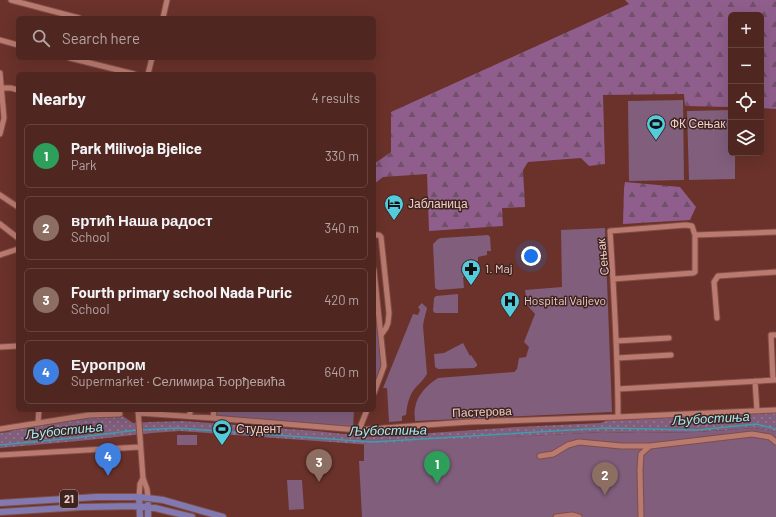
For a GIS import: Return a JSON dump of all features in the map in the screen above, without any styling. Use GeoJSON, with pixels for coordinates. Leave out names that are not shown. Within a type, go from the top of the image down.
{"type":"FeatureCollection","features":[{"type":"Feature","properties":{"kind":"main road","name":"21"},"geometry":{"type":"LineString","coordinates":[[0,503],[73,498],[139,497],[163,500],[223,517]]}},
{"type":"Feature","properties":{"kind":"main road"},"geometry":{"type":"LineString","coordinates":[[139,497],[140,517]]}},
{"type":"Feature","properties":{"kind":"main road"},"geometry":{"type":"LineString","coordinates":[[148,498],[148,517]]}},
{"type":"Feature","properties":{"kind":"main road","name":"21"},"geometry":{"type":"LineString","coordinates":[[0,512],[82,507],[139,506],[155,508],[192,517]]}},
{"type":"Feature","properties":{"kind":"street"},"geometry":{"type":"LineString","coordinates":[[11,0],[72,16]]}},
{"type":"Feature","properties":{"kind":"street"},"geometry":{"type":"LineString","coordinates":[[163,16],[167,0]]}},
{"type":"Feature","properties":{"kind":"street"},"geometry":{"type":"LineString","coordinates":[[0,40],[16,44]]}},
{"type":"Feature","properties":{"kind":"street"},"geometry":{"type":"LineString","coordinates":[[78,60],[126,72]]}},
{"type":"Feature","properties":{"kind":"street"},"geometry":{"type":"LineString","coordinates":[[148,72],[152,60]]}},
{"type":"Feature","properties":{"kind":"street"},"geometry":{"type":"LineString","coordinates":[[0,73],[4,118],[0,134]]}},
{"type":"Feature","properties":{"kind":"street"},"geometry":{"type":"LineString","coordinates":[[2,88],[16,89]]}},
{"type":"Feature","properties":{"kind":"street"},"geometry":{"type":"LineString","coordinates":[[0,195],[16,206]]}},
{"type":"Feature","properties":{"kind":"street"},"geometry":{"type":"LineString","coordinates":[[0,224],[16,236]]}},
{"type":"Feature","properties":{"kind":"street","name":"Сењак"},"geometry":{"type":"LineString","coordinates":[[686,225],[692,226],[695,235],[695,272],[613,279],[610,231],[686,225]]}},
{"type":"Feature","properties":{"kind":"street"},"geometry":{"type":"LineString","coordinates":[[695,235],[776,232]]}},
{"type":"Feature","properties":{"kind":"street"},"geometry":{"type":"LineString","coordinates":[[376,235],[381,237],[389,306],[388,323],[381,335]]}},
{"type":"Feature","properties":{"kind":"street"},"geometry":{"type":"LineString","coordinates":[[0,255],[16,250]]}},
{"type":"Feature","properties":{"kind":"street"},"geometry":{"type":"LineString","coordinates":[[717,318],[714,282],[718,276],[776,272]]}},
{"type":"Feature","properties":{"kind":"street"},"geometry":{"type":"LineString","coordinates":[[613,279],[618,418]]}},
{"type":"Feature","properties":{"kind":"street"},"geometry":{"type":"LineString","coordinates":[[376,289],[384,366],[376,382]]}},
{"type":"Feature","properties":{"kind":"street"},"geometry":{"type":"LineString","coordinates":[[618,389],[774,380],[771,335],[776,335]]}},
{"type":"Feature","properties":{"kind":"street"},"geometry":{"type":"LineString","coordinates":[[616,341],[669,338]]}},
{"type":"Feature","properties":{"kind":"street"},"geometry":{"type":"LineString","coordinates":[[0,347],[16,346]]}},
{"type":"Feature","properties":{"kind":"street"},"geometry":{"type":"LineString","coordinates":[[617,358],[671,354]]}},
{"type":"Feature","properties":{"kind":"street"},"geometry":{"type":"LineString","coordinates":[[755,381],[757,411]]}},
{"type":"Feature","properties":{"kind":"street","name":"Пастерова"},"geometry":{"type":"LineString","coordinates":[[138,412],[359,430],[469,422],[618,418],[776,410]]}},
{"type":"Feature","properties":{"kind":"street"},"geometry":{"type":"LineString","coordinates":[[38,423],[39,412]]}},
{"type":"Feature","properties":{"kind":"street"},"geometry":{"type":"LineString","coordinates":[[138,412],[143,478],[147,489],[148,498]]}},
{"type":"Feature","properties":{"kind":"street"},"geometry":{"type":"LineString","coordinates":[[213,418],[214,412]]}},
{"type":"Feature","properties":{"kind":"street"},"geometry":{"type":"LineString","coordinates":[[359,430],[366,412]]}},
{"type":"Feature","properties":{"kind":"street"},"geometry":{"type":"LineString","coordinates":[[0,429],[90,415],[120,414]]}},
{"type":"Feature","properties":{"kind":"street"},"geometry":{"type":"LineString","coordinates":[[540,456],[553,454],[568,445],[578,442],[621,446],[650,446],[752,434],[770,437],[776,442]]}},
{"type":"Feature","properties":{"kind":"street"},"geometry":{"type":"LineString","coordinates":[[641,517],[640,470],[642,454],[650,446]]}},
{"type":"Feature","properties":{"kind":"street"},"geometry":{"type":"LineString","coordinates":[[0,455],[140,447]]}},
{"type":"Feature","properties":{"kind":"street"},"geometry":{"type":"LineString","coordinates":[[139,497],[140,484],[143,478]]}},
{"type":"Feature","properties":{"kind":"street"},"geometry":{"type":"LineString","coordinates":[[556,517],[579,517]]}},
{"type":"Feature","properties":{"kind":"shaded area","name":"ФК Сењак"},"geometry":{"type":"Polygon","coordinates":[[[683,100],[684,180],[629,181],[628,101],[683,100]]]}},
{"type":"Feature","properties":{"kind":"shaded area"},"geometry":{"type":"Polygon","coordinates":[[[728,110],[728,156],[735,156],[735,179],[689,180],[687,111],[728,110]]]}},
{"type":"Feature","properties":{"kind":"shaded area"},"geometry":{"type":"Polygon","coordinates":[[[605,228],[612,412],[415,421],[416,403],[420,395],[426,387],[438,378],[514,372],[517,369],[519,358],[526,357],[529,347],[524,342],[535,314],[527,305],[525,290],[562,287],[561,230],[605,228]]]}},
{"type":"Feature","properties":{"kind":"shaded area"},"geometry":{"type":"Polygon","coordinates":[[[488,235],[490,237],[491,251],[487,251],[487,255],[478,257],[478,261],[466,262],[467,276],[463,277],[464,288],[436,289],[433,244],[441,238],[488,235]]]}},
{"type":"Feature","properties":{"kind":"shaded area"},"geometry":{"type":"Polygon","coordinates":[[[376,289],[384,366],[376,380],[376,289]]]}},
{"type":"Feature","properties":{"kind":"shaded area"},"geometry":{"type":"Polygon","coordinates":[[[458,294],[458,313],[435,313],[433,311],[434,298],[436,296],[458,294]]]}},
{"type":"Feature","properties":{"kind":"shaded area"},"geometry":{"type":"Polygon","coordinates":[[[422,303],[427,308],[423,326],[427,374],[412,393],[406,415],[402,416],[402,421],[389,422],[387,388],[383,388],[413,314],[418,315],[420,310],[418,307],[422,303]]]}},
{"type":"Feature","properties":{"kind":"shaded area"},"geometry":{"type":"Polygon","coordinates":[[[463,343],[477,366],[474,368],[438,369],[435,367],[434,354],[444,353],[463,343]]]}},
{"type":"Feature","properties":{"kind":"shaded area"},"geometry":{"type":"Polygon","coordinates":[[[776,410],[776,432],[755,428],[697,432],[603,432],[372,445],[180,431],[0,448],[0,433],[38,423],[120,414],[133,423],[183,421],[316,431],[372,437],[600,423],[618,417],[776,410]]]}},
{"type":"Feature","properties":{"kind":"shaded area"},"geometry":{"type":"Polygon","coordinates":[[[214,412],[354,412],[353,430],[213,418],[214,412]]]}},
{"type":"Feature","properties":{"kind":"shaded area"},"geometry":{"type":"Polygon","coordinates":[[[755,428],[776,432],[776,517],[362,517],[359,461],[364,461],[364,444],[603,432],[697,432],[755,428]]]}},
{"type":"Feature","properties":{"kind":"shaded area"},"geometry":{"type":"Polygon","coordinates":[[[177,435],[197,435],[197,445],[177,445],[177,435]]]}},
{"type":"Feature","properties":{"kind":"shaded area"},"geometry":{"type":"Polygon","coordinates":[[[287,480],[302,480],[304,509],[289,510],[287,480]]]}},
{"type":"Feature","properties":{"kind":"green space"},"geometry":{"type":"Polygon","coordinates":[[[625,0],[776,0],[776,109],[764,108],[764,12],[728,12],[728,107],[685,106],[684,94],[603,95],[605,164],[589,166],[581,158],[528,162],[523,170],[525,207],[502,208],[503,226],[429,231],[427,174],[383,177],[376,182],[376,163],[391,152],[391,112],[629,4],[625,0]]]}},
{"type":"Feature","properties":{"kind":"green space"},"geometry":{"type":"Polygon","coordinates":[[[625,182],[680,187],[696,207],[690,220],[623,224],[625,182]]]}},
{"type":"Feature","properties":{"kind":"waterway","name":"Љубостиња"},"geometry":{"type":"LineString","coordinates":[[141,430],[177,428],[372,442],[605,428],[697,430],[756,424],[776,429]]}},
{"type":"Feature","properties":{"kind":"waterway","name":"Љубостиња"},"geometry":{"type":"LineString","coordinates":[[0,445],[137,430]]}},
{"type":"Feature","properties":{"kind":"place","name":"ФК Сењак"},"geometry":{"type":"Point","coordinates":[656,141]}},
{"type":"Feature","properties":{"kind":"place","name":"Јабланица"},"geometry":{"type":"Point","coordinates":[394,221]}},
{"type":"Feature","properties":{"kind":"place","name":"1. Maj"},"geometry":{"type":"Point","coordinates":[471,286]}},
{"type":"Feature","properties":{"kind":"place","name":"Hospital Valjevo"},"geometry":{"type":"Point","coordinates":[510,318]}},
{"type":"Feature","properties":{"kind":"place","name":"Студент"},"geometry":{"type":"Point","coordinates":[222,446]}},
{"type":"Feature","properties":{"kind":"place","name":"Еуропром"},"geometry":{"type":"Point","coordinates":[108,476]}},
{"type":"Feature","properties":{"kind":"place","name":"Fourth primary school Nada Puric"},"geometry":{"type":"Point","coordinates":[319,482]}},
{"type":"Feature","properties":{"kind":"place","name":"Park Milivoja Bjelice"},"geometry":{"type":"Point","coordinates":[437,484]}},
{"type":"Feature","properties":{"kind":"place","name":"вртић Наша радост"},"geometry":{"type":"Point","coordinates":[605,495]}}]}
